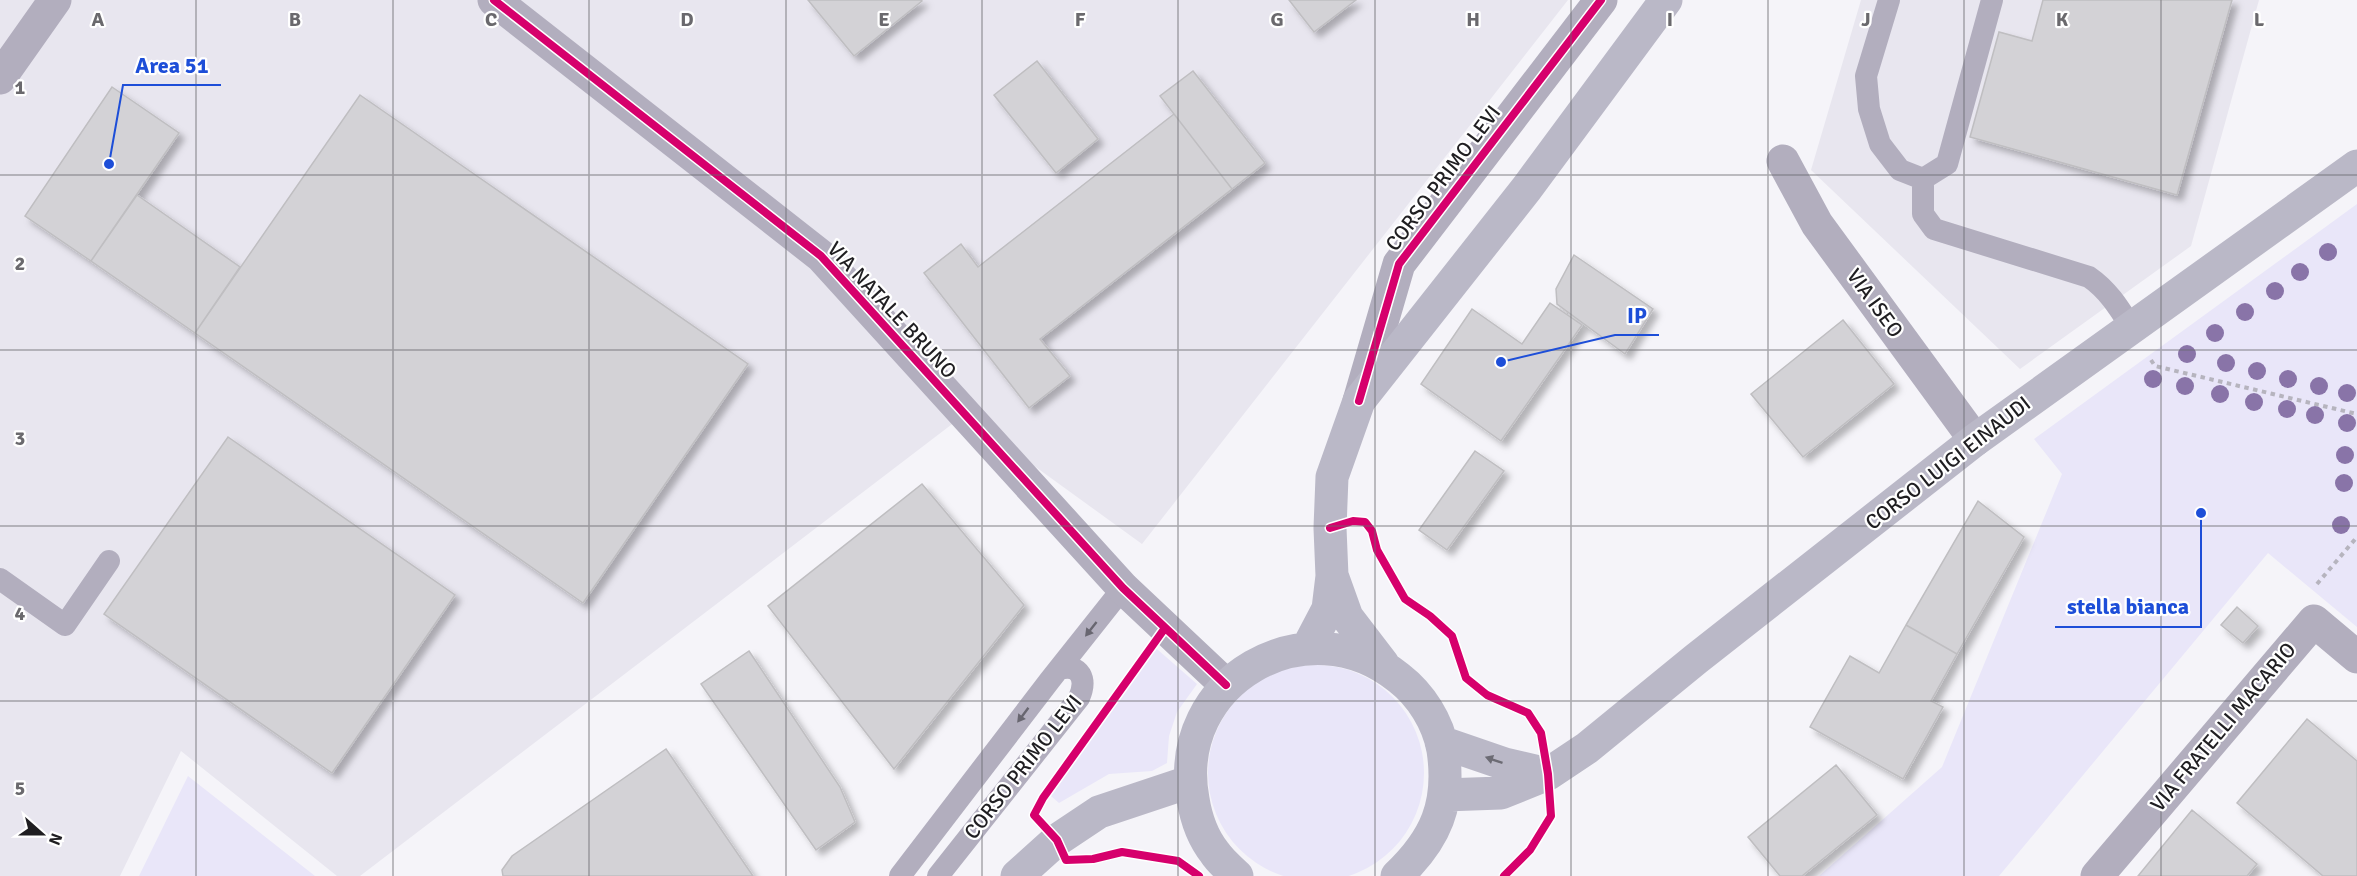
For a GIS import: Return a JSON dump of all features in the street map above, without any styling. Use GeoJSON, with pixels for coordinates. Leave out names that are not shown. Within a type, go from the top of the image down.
{"type":"FeatureCollection","features":[{"type":"Feature","properties":{"kind":"main road","name":"CORSO PRIMO LEVI"},"geometry":{"type":"LineString","coordinates":[[1307,649],[1328,609],[1332,576],[1330,528],[1332,477],[1359,401],[1527,188],[1666,0]]}},
{"type":"Feature","properties":{"kind":"main road","name":"CORSO LUIGI EINAUDI"},"geometry":{"type":"LineString","coordinates":[[1444,795],[1501,793],[1548,774],[1587,748],[1696,659],[1975,440],[2357,166]]}},
{"type":"Feature","properties":{"kind":"main road","name":"CORSO PRIMO LEVI"},"geometry":{"type":"LineString","coordinates":[[1332,576],[1347,617],[1384,666]]}},
{"type":"Feature","properties":{"kind":"main road"},"geometry":{"type":"LineString","coordinates":[[1237,876],[1214,853],[1196,819],[1190,782],[1192,747],[1205,713],[1226,685],[1254,664],[1287,651],[1322,647],[1354,652],[1384,666],[1409,686],[1429,711],[1441,742],[1445,768],[1444,795],[1435,828],[1417,857],[1397,876]]}},
{"type":"Feature","properties":{"kind":"main road"},"geometry":{"type":"LineString","coordinates":[[1441,742],[1505,764],[1548,774]]}},
{"type":"Feature","properties":{"kind":"main road"},"geometry":{"type":"LineString","coordinates":[[1017,876],[1056,840],[1099,812],[1190,782]]}},
{"type":"Feature","properties":{"kind":"street"},"geometry":{"type":"LineString","coordinates":[[0,78],[55,0]]}},
{"type":"Feature","properties":{"kind":"street","name":"VIA NATALE BRUNO"},"geometry":{"type":"LineString","coordinates":[[494,0],[821,256],[1124,588],[1226,685]]}},
{"type":"Feature","properties":{"kind":"street","name":"CORSO PRIMO LEVI"},"geometry":{"type":"LineString","coordinates":[[1359,401],[1399,264],[1601,0]]}},
{"type":"Feature","properties":{"kind":"street","name":"VIA ISEO"},"geometry":{"type":"LineString","coordinates":[[1783,161],[1817,224],[1975,440]]}},
{"type":"Feature","properties":{"kind":"street"},"geometry":{"type":"LineString","coordinates":[[2314,621],[2357,657]]}},
{"type":"Feature","properties":{"kind":"street","name":"VIA FRATELLI MACARIO"},"geometry":{"type":"LineString","coordinates":[[2097,876],[2314,621]]}},
{"type":"Feature","properties":{"kind":"lane"},"geometry":{"type":"LineString","coordinates":[[1889,0],[1866,76],[1869,109],[1880,144],[1900,171],[1923,179]]}},
{"type":"Feature","properties":{"kind":"lane"},"geometry":{"type":"LineString","coordinates":[[1923,179],[1947,164],[1992,0]]}},
{"type":"Feature","properties":{"kind":"lane"},"geometry":{"type":"LineString","coordinates":[[1923,179],[1923,214],[1934,229],[2089,277],[2101,285],[2112,297],[2131,327]]}},
{"type":"Feature","properties":{"kind":"lane"},"geometry":{"type":"LineString","coordinates":[[0,579],[65,624],[109,561]]}},
{"type":"Feature","properties":{"kind":"lane","name":"CORSO PRIMO LEVI"},"geometry":{"type":"LineString","coordinates":[[900,876],[1124,588]]}},
{"type":"Feature","properties":{"kind":"lane","name":"CORSO PRIMO LEVI"},"geometry":{"type":"LineString","coordinates":[[938,876],[1079,698],[1084,687],[1082,678],[1076,670],[1067,667],[1059,669]]}},
{"type":"Feature","properties":{"kind":"path"},"geometry":{"type":"LineString","coordinates":[[2131,327],[2155,366],[2357,414]]}},
{"type":"Feature","properties":{"kind":"path"},"geometry":{"type":"LineString","coordinates":[[2314,621],[2297,606],[2357,537]]}},
{"type":"Feature","properties":{"kind":"shaded area"},"geometry":{"type":"Polygon","coordinates":[[[0,0],[1568,0],[1142,544],[964,415],[360,876],[337,876],[181,751],[120,876],[0,876],[0,0]]]}},
{"type":"Feature","properties":{"kind":"shaded area"},"geometry":{"type":"Polygon","coordinates":[[[1861,0],[2259,0],[2191,246],[2020,369],[1811,170],[1861,0]]]}},
{"type":"Feature","properties":{"kind":"shaded area"},"geometry":{"type":"Polygon","coordinates":[[[2357,204],[2357,627],[2268,553],[1999,876],[1819,876],[1942,767],[2062,474],[2034,439],[2357,204]]]}},
{"type":"Feature","properties":{"kind":"shaded area"},"geometry":{"type":"Polygon","coordinates":[[[1150,643],[1197,684],[1177,712],[1169,736],[1167,763],[1152,771],[1109,774],[1059,803],[1044,790],[1150,643]]]}},
{"type":"Feature","properties":{"kind":"shaded area"},"geometry":{"type":"Polygon","coordinates":[[[1316,665],[1337,667],[1367,678],[1392,697],[1411,722],[1422,752],[1424,773],[1422,794],[1411,824],[1392,849],[1367,868],[1337,879],[1316,881],[1295,879],[1265,868],[1240,849],[1221,824],[1210,794],[1208,773],[1210,752],[1221,722],[1240,697],[1265,678],[1295,667],[1316,665]]]}},
{"type":"Feature","properties":{"kind":"shaded area"},"geometry":{"type":"Polygon","coordinates":[[[188,776],[315,876],[139,876],[188,776]]]}},
{"type":"Feature","properties":{"kind":"building"},"geometry":{"type":"Polygon","coordinates":[[[808,0],[921,0],[922,1],[854,56],[808,0]]]}},
{"type":"Feature","properties":{"kind":"building"},"geometry":{"type":"Polygon","coordinates":[[[1289,0],[1356,0],[1314,32],[1289,0]]]}},
{"type":"Feature","properties":{"kind":"building"},"geometry":{"type":"Polygon","coordinates":[[[2043,0],[2232,0],[2177,195],[1970,137],[1999,32],[2032,41],[2043,0]]]}},
{"type":"Feature","properties":{"kind":"building"},"geometry":{"type":"Polygon","coordinates":[[[1037,61],[1098,139],[1056,173],[994,95],[1037,61]]]}},
{"type":"Feature","properties":{"kind":"building"},"geometry":{"type":"Polygon","coordinates":[[[1193,71],[1265,163],[1232,189],[1160,96],[1193,71]]]}},
{"type":"Feature","properties":{"kind":"building"},"geometry":{"type":"Polygon","coordinates":[[[112,87],[179,133],[91,261],[25,216],[112,87]]]}},
{"type":"Feature","properties":{"kind":"building"},"geometry":{"type":"Polygon","coordinates":[[[360,95],[748,364],[583,603],[195,333],[360,95]]]}},
{"type":"Feature","properties":{"kind":"building"},"geometry":{"type":"Polygon","coordinates":[[[1174,114],[1232,189],[1040,339],[1070,376],[1029,408],[924,273],[961,244],[978,267],[1174,114]]]}},
{"type":"Feature","properties":{"kind":"building"},"geometry":{"type":"Polygon","coordinates":[[[137,195],[240,267],[195,333],[91,261],[137,195]]]}},
{"type":"Feature","properties":{"kind":"building"},"geometry":{"type":"Polygon","coordinates":[[[1574,255],[1653,309],[1625,354],[1557,304],[1556,289],[1574,255]]]}},
{"type":"Feature","properties":{"kind":"building"},"geometry":{"type":"Polygon","coordinates":[[[1550,303],[1582,325],[1501,441],[1421,384],[1472,309],[1522,344],[1550,303]]]}},
{"type":"Feature","properties":{"kind":"building"},"geometry":{"type":"Polygon","coordinates":[[[1843,320],[1894,384],[1803,457],[1751,394],[1843,320]]]}},
{"type":"Feature","properties":{"kind":"building"},"geometry":{"type":"Polygon","coordinates":[[[228,437],[455,595],[332,773],[104,614],[228,437]]]}},
{"type":"Feature","properties":{"kind":"building"},"geometry":{"type":"Polygon","coordinates":[[[1475,451],[1504,471],[1447,550],[1419,530],[1475,451]]]}},
{"type":"Feature","properties":{"kind":"building"},"geometry":{"type":"Polygon","coordinates":[[[922,484],[1024,605],[894,769],[768,606],[922,484]]]}},
{"type":"Feature","properties":{"kind":"building"},"geometry":{"type":"Polygon","coordinates":[[[1978,501],[2024,537],[1957,654],[1906,625],[1978,501]]]}},
{"type":"Feature","properties":{"kind":"building"},"geometry":{"type":"Polygon","coordinates":[[[2237,607],[2258,626],[2243,643],[2221,625],[2237,607]]]}},
{"type":"Feature","properties":{"kind":"building"},"geometry":{"type":"Polygon","coordinates":[[[1906,625],[1957,654],[1931,701],[1943,707],[1903,779],[1810,727],[1850,656],[1879,673],[1906,625]]]}},
{"type":"Feature","properties":{"kind":"building"},"geometry":{"type":"Polygon","coordinates":[[[749,651],[840,787],[855,822],[816,850],[701,684],[749,651]]]}},
{"type":"Feature","properties":{"kind":"building"},"geometry":{"type":"Polygon","coordinates":[[[2307,719],[2357,761],[2357,876],[2323,876],[2237,803],[2307,719]]]}},
{"type":"Feature","properties":{"kind":"building"},"geometry":{"type":"Polygon","coordinates":[[[666,749],[753,876],[503,876],[502,870],[512,856],[666,749]]]}},
{"type":"Feature","properties":{"kind":"building"},"geometry":{"type":"Polygon","coordinates":[[[1836,765],[1877,815],[1802,876],[1780,876],[1748,837],[1836,765]]]}},
{"type":"Feature","properties":{"kind":"building"},"geometry":{"type":"Polygon","coordinates":[[[2192,810],[2257,864],[2247,876],[2138,876],[2192,810]]]}},
{"type":"Feature","properties":{"kind":"cycle path"},"geometry":{"type":"LineString","coordinates":[[494,0],[821,256],[1123,588],[1226,685]]}},
{"type":"Feature","properties":{"kind":"cycle path"},"geometry":{"type":"LineString","coordinates":[[1359,401],[1399,264],[1601,0]]}},
{"type":"Feature","properties":{"kind":"cycle path"},"geometry":{"type":"LineString","coordinates":[[1330,528],[1353,521],[1365,522],[1372,531],[1377,550],[1405,599],[1430,616],[1452,636],[1466,678],[1487,695],[1528,713],[1541,733],[1548,774],[1551,816],[1530,850],[1504,876]]}},
{"type":"Feature","properties":{"kind":"cycle path"},"geometry":{"type":"LineString","coordinates":[[1165,628],[1043,798],[1034,815],[1057,840],[1066,860],[1093,859],[1122,852],[1178,861],[1199,876]]}},
{"type":"Feature","properties":{"kind":"place","name":"Area 51"},"geometry":{"type":"Point","coordinates":[109,164]}},
{"type":"Feature","properties":{"kind":"place","name":"IP"},"geometry":{"type":"Point","coordinates":[1501,362]}},
{"type":"Feature","properties":{"kind":"place","name":"stella bianca"},"geometry":{"type":"Point","coordinates":[2201,513]}}]}
